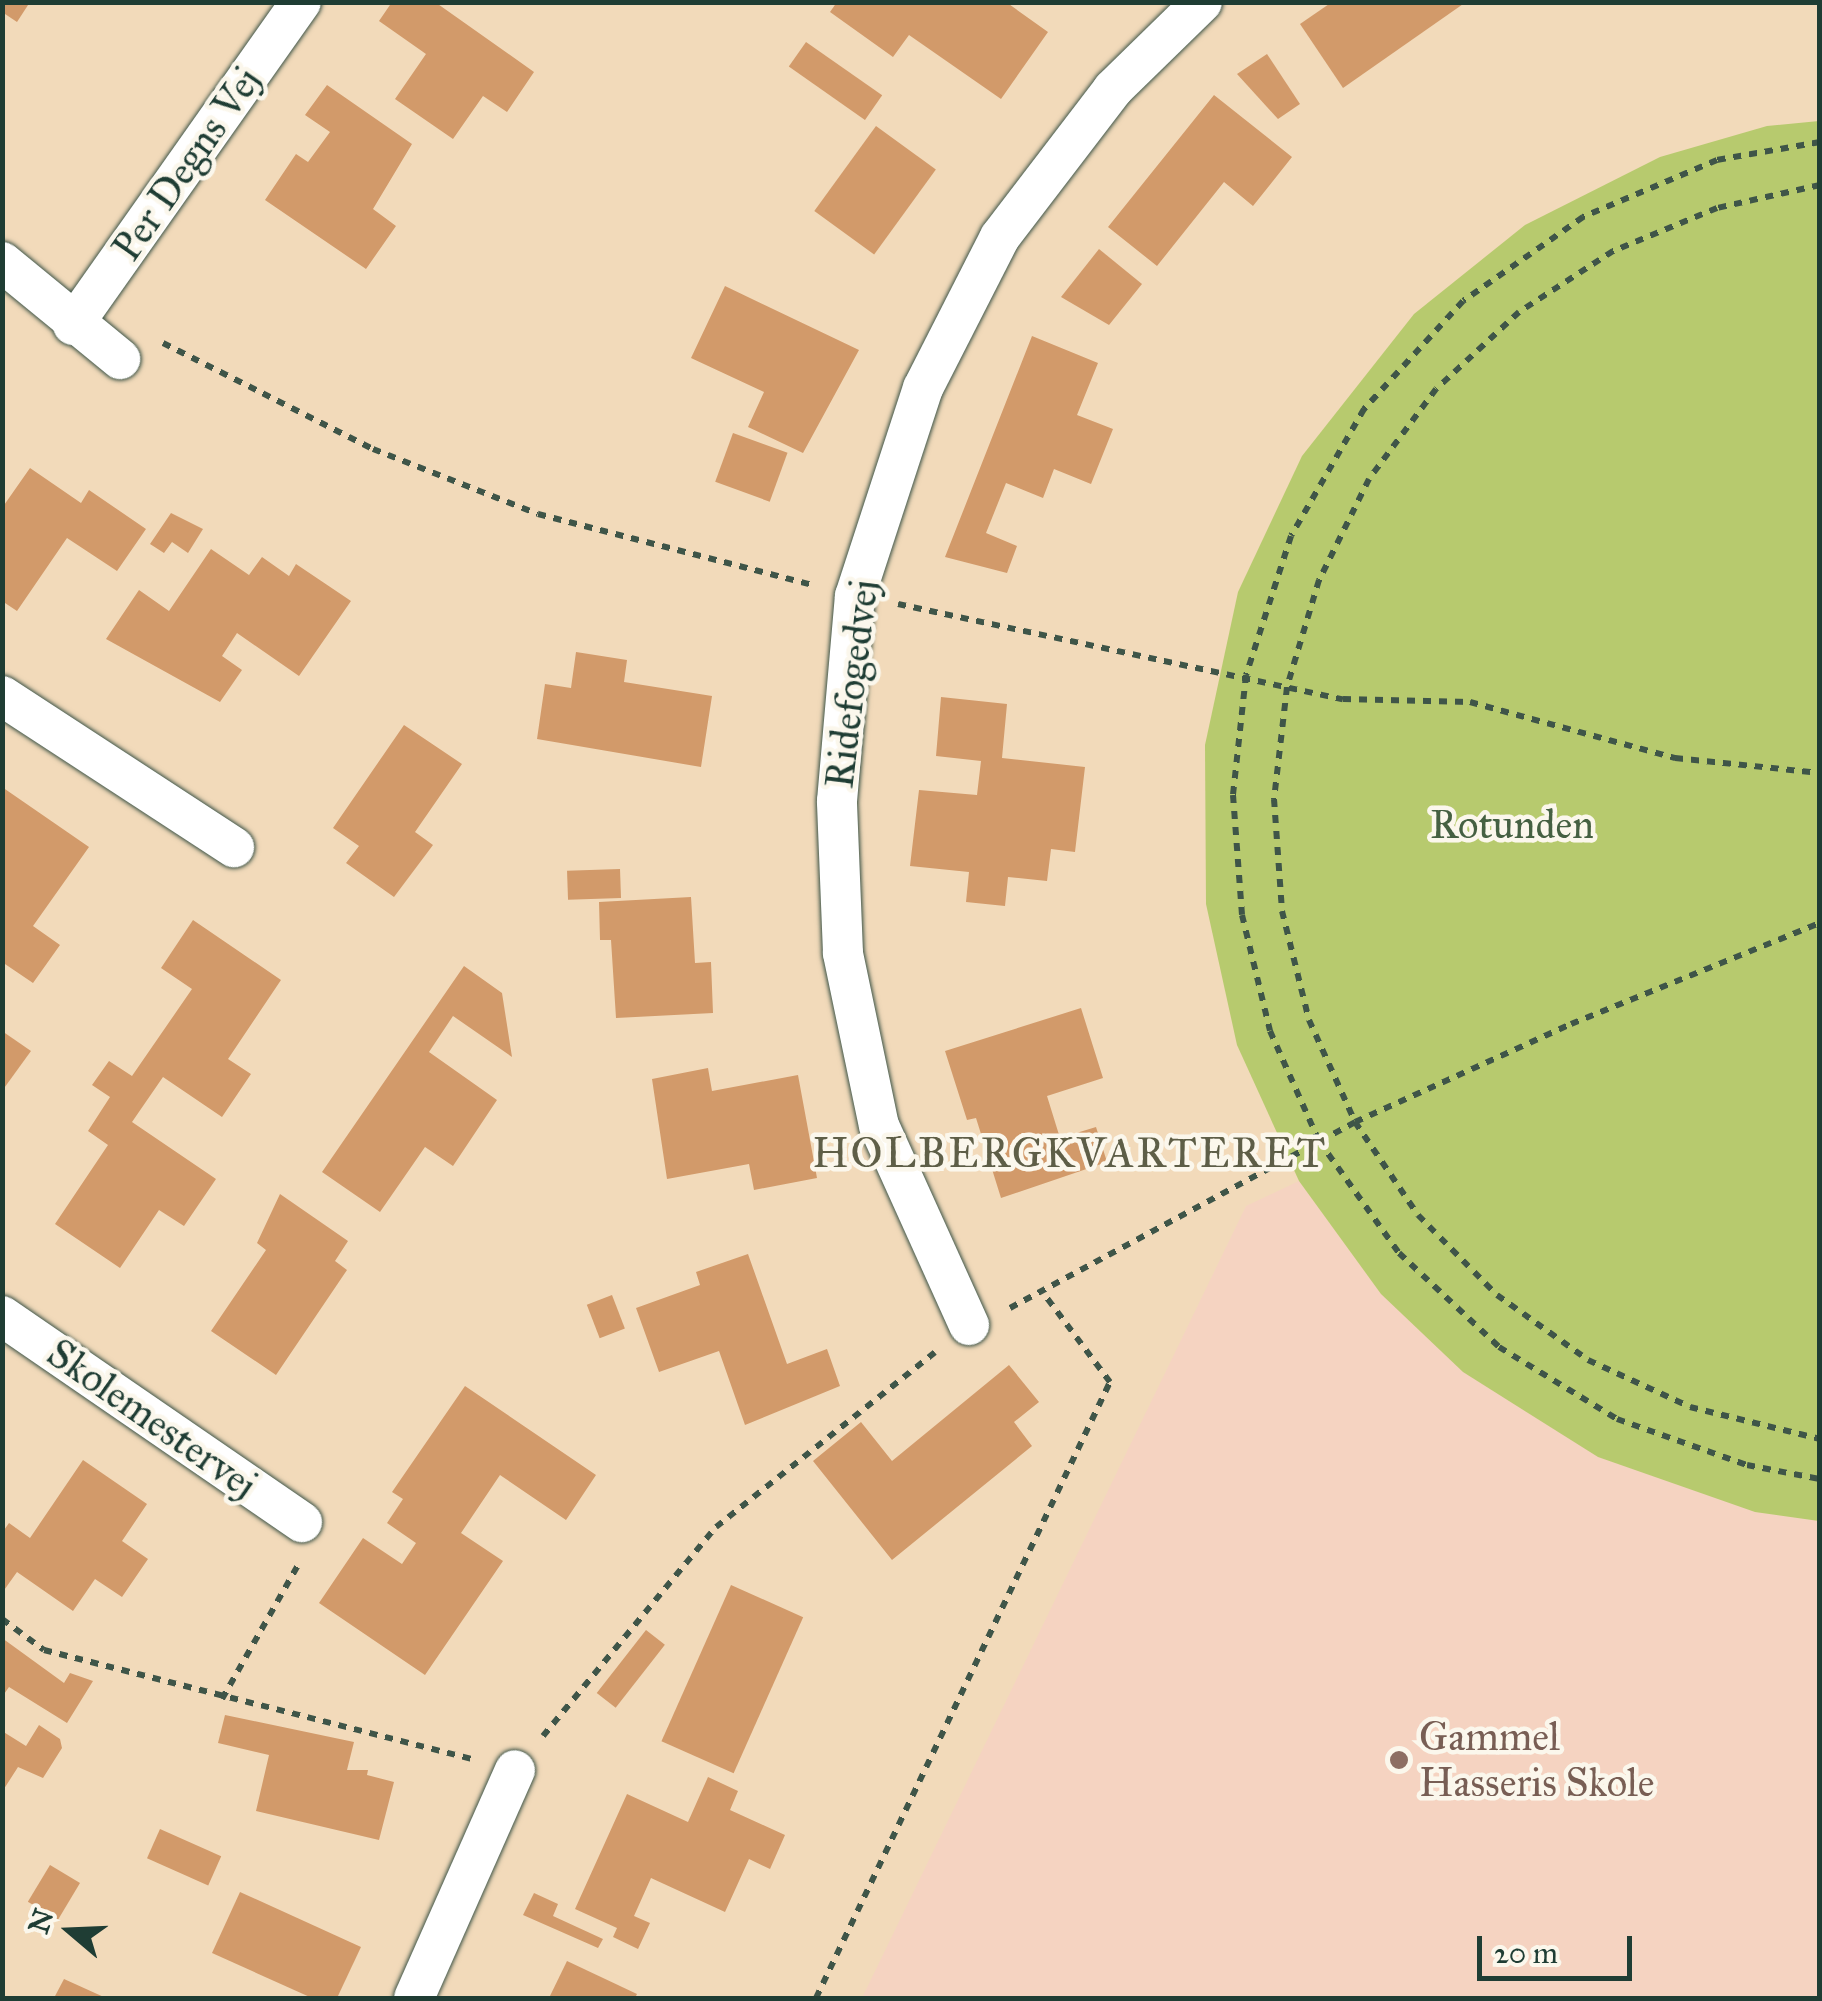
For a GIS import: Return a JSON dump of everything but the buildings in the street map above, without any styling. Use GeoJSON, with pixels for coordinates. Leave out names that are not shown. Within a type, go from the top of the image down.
{"type":"FeatureCollection","features":[{"type":"Feature","properties":{"kind":"street","name":"Per Degns Vej"},"geometry":{"type":"LineString","coordinates":[[73,325],[301,2]]}},
{"type":"Feature","properties":{"kind":"street","name":"Ridefogedvej"},"geometry":{"type":"LineString","coordinates":[[970,1324],[878,1126],[843,953],[837,800],[855,596],[923,388],[1000,237],[1113,89],[1202,2]]}},
{"type":"Feature","properties":{"kind":"street"},"geometry":{"type":"LineString","coordinates":[[7,277],[120,360]]}},
{"type":"Feature","properties":{"kind":"street"},"geometry":{"type":"LineString","coordinates":[[2,696],[234,847]]}},
{"type":"Feature","properties":{"kind":"street","name":"Skolemestervej"},"geometry":{"type":"LineString","coordinates":[[2,1316],[302,1522]]}},
{"type":"Feature","properties":{"kind":"street"},"geometry":{"type":"LineString","coordinates":[[414,1998],[515,1770]]}},
{"type":"Feature","properties":{"kind":"path"},"geometry":{"type":"LineString","coordinates":[[1820,142],[1718,160],[1583,217],[1463,301],[1364,409],[1291,536],[1246,675],[1234,795],[1242,914],[1270,1031],[1320,1140],[1399,1253],[1514,1357],[1618,1419],[1681,1445],[1820,1479]]}},
{"type":"Feature","properties":{"kind":"path"},"geometry":{"type":"LineString","coordinates":[[1820,185],[1663,227],[1564,280],[1476,349],[1400,432],[1369,479],[1318,580],[1287,688],[1274,799],[1282,911],[1309,1020],[1355,1122],[1418,1215],[1470,1270],[1541,1329],[1605,1369],[1690,1408],[1820,1439]]}},
{"type":"Feature","properties":{"kind":"path"},"geometry":{"type":"LineString","coordinates":[[120,360],[165,342],[373,449],[538,514],[855,596],[1246,675],[1342,699],[1512,709],[1624,748],[1820,773]]}},
{"type":"Feature","properties":{"kind":"path"},"geometry":{"type":"LineString","coordinates":[[2,1618],[44,1650],[222,1699],[515,1770],[716,1527],[970,1324],[1044,1293],[1355,1122],[1571,1024],[1820,923]]}},
{"type":"Feature","properties":{"kind":"path"},"geometry":{"type":"LineString","coordinates":[[816,1998],[1110,1382],[1044,1293]]}},
{"type":"Feature","properties":{"kind":"path"},"geometry":{"type":"LineString","coordinates":[[222,1699],[304,1556],[302,1522]]}},
{"type":"Feature","properties":{"kind":"shaded area","name":"Gammel Hasseris Skole"},"geometry":{"type":"Polygon","coordinates":[[[1299,1181],[1381,1294],[1755,1512],[1819,1521],[1819,1998],[862,1998],[1246,1206],[1299,1181]]]}},
{"type":"Feature","properties":{"kind":"green space","name":"Rotunden"},"geometry":{"type":"Polygon","coordinates":[[[1820,121],[1819,1521],[1755,1512],[1598,1457],[1463,1372],[1381,1294],[1299,1181],[1237,1045],[1206,904],[1205,745],[1238,592],[1302,456],[1414,314],[1525,225],[1660,157],[1767,126],[1820,121]]]}},
{"type":"Feature","properties":{"kind":"place","name":"Gammel Hasseris Skole"},"geometry":{"type":"Point","coordinates":[1399,1760]}},
{"type":"Feature","properties":{"kind":"district","name":"HOLBERGKVARTERET"},"geometry":{"type":"Point","coordinates":[1070,1153]}}]}
